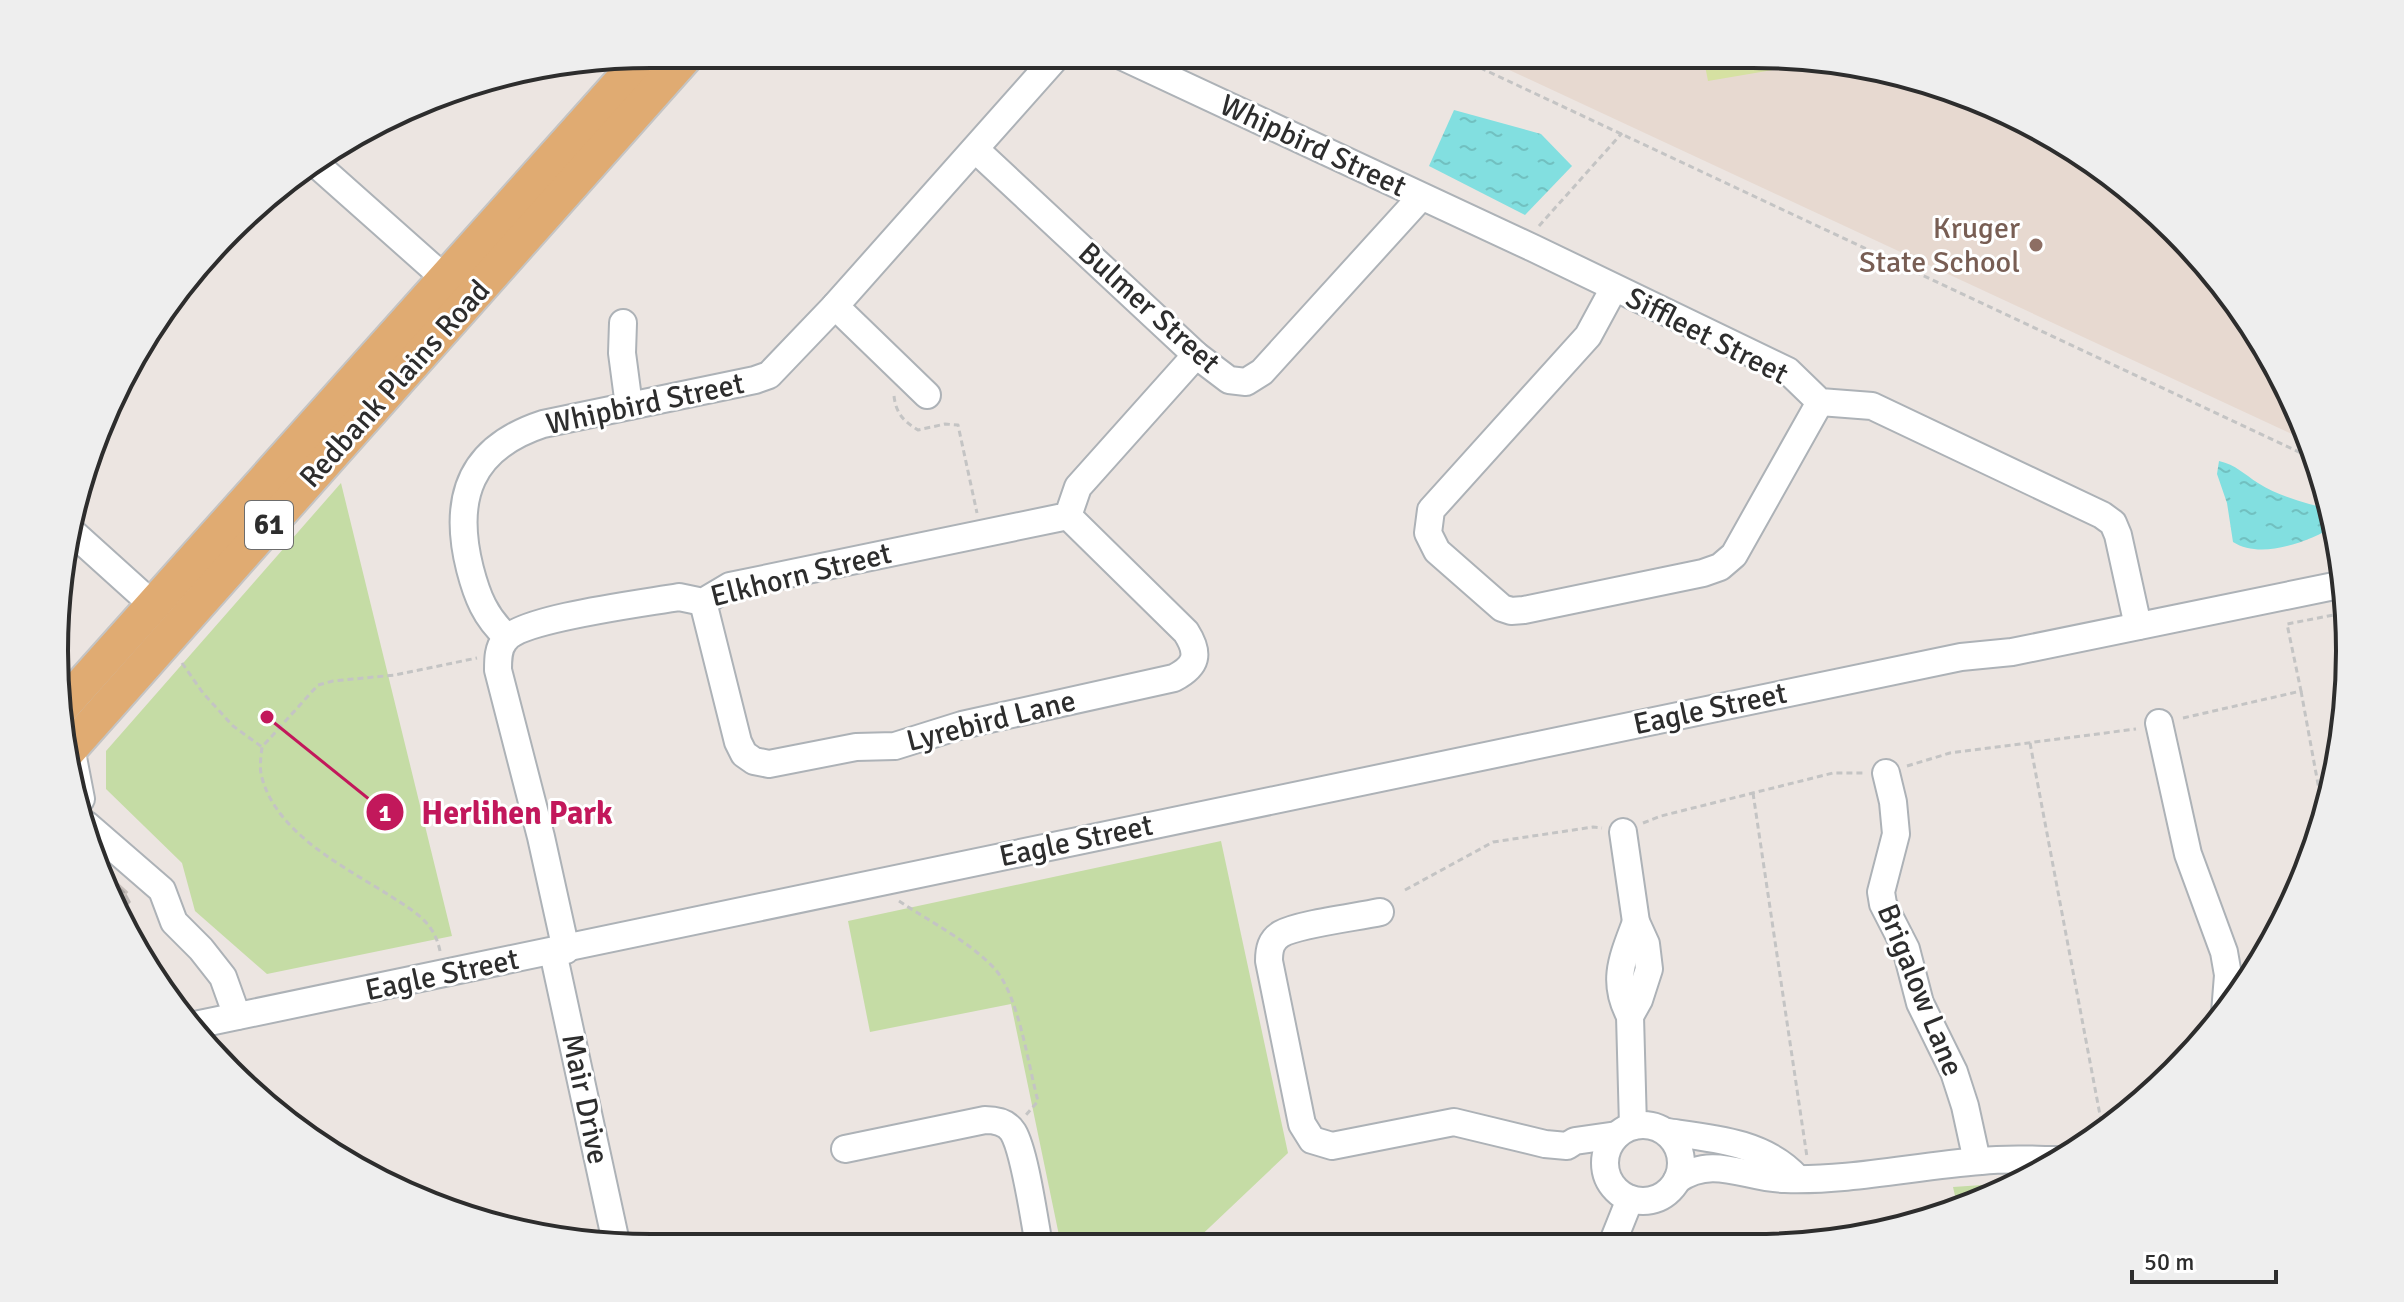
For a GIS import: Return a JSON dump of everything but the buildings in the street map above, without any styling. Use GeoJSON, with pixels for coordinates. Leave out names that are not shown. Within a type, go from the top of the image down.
{"type":"FeatureCollection","features":[{"type":"Feature","properties":{"kind":"main road","name":"Redbank Plains Road"},"geometry":{"type":"LineString","coordinates":[[76,743],[162,646],[458,290],[634,68]]}},
{"type":"Feature","properties":{"kind":"main road","name":"Redbank Plains Road"},"geometry":{"type":"LineString","coordinates":[[70,698],[153,605],[674,68]]}},
{"type":"Feature","properties":{"kind":"street","name":"Whipbird Street"},"geometry":{"type":"LineString","coordinates":[[507,637],[494,624],[477,597],[466,554],[462,521],[469,485],[499,445],[519,432],[543,424],[769,375],[975,149],[1058,68]]}},
{"type":"Feature","properties":{"kind":"street","name":"Whipbird Street"},"geometry":{"type":"LineString","coordinates":[[1129,68],[1421,197]]}},
{"type":"Feature","properties":{"kind":"street","name":"Bulmer Street"},"geometry":{"type":"LineString","coordinates":[[975,149],[1196,355],[1229,380],[1246,382],[1262,372],[1421,197]]}},
{"type":"Feature","properties":{"kind":"street"},"geometry":{"type":"LineString","coordinates":[[322,169],[458,290]]}},
{"type":"Feature","properties":{"kind":"street","name":"Siffleet Street"},"geometry":{"type":"LineString","coordinates":[[1421,197],[1788,371],[1820,402],[1872,406],[2102,515],[2113,523],[2118,535],[2136,618]]}},
{"type":"Feature","properties":{"kind":"street"},"geometry":{"type":"LineString","coordinates":[[1614,288],[1588,336],[1431,510],[1428,533],[1437,551],[1502,608],[1524,610],[1720,567],[1734,555],[1820,402]]}},
{"type":"Feature","properties":{"kind":"street"},"geometry":{"type":"LineString","coordinates":[[835,306],[927,395]]}},
{"type":"Feature","properties":{"kind":"street"},"geometry":{"type":"LineString","coordinates":[[623,323],[622,353],[629,406]]}},
{"type":"Feature","properties":{"kind":"street"},"geometry":{"type":"LineString","coordinates":[[1068,516],[1078,487],[1196,355]]}},
{"type":"Feature","properties":{"kind":"street","name":"Lyrebird Lane"},"geometry":{"type":"LineString","coordinates":[[703,602],[738,742],[744,754],[754,761],[769,764],[856,747],[895,746],[913,742],[962,725],[1174,678],[1189,670],[1194,661],[1194,645],[1186,632],[1068,516]]}},
{"type":"Feature","properties":{"kind":"street","name":"Elkhorn Street"},"geometry":{"type":"LineString","coordinates":[[507,637],[529,625],[679,597],[703,602],[730,586],[1068,516]]}},
{"type":"Feature","properties":{"kind":"street"},"geometry":{"type":"LineString","coordinates":[[79,538],[153,605]]}},
{"type":"Feature","properties":{"kind":"street","name":"Eagle Street"},"geometry":{"type":"LineString","coordinates":[[203,1023],[1961,657],[2012,652],[2330,570]]}},
{"type":"Feature","properties":{"kind":"street","name":"Eagle Street"},"geometry":{"type":"LineString","coordinates":[[2136,618],[2332,586]]}},
{"type":"Feature","properties":{"kind":"street"},"geometry":{"type":"LineString","coordinates":[[507,637],[500,649],[498,670],[541,837],[559,951]]}},
{"type":"Feature","properties":{"kind":"street"},"geometry":{"type":"LineString","coordinates":[[2159,723],[2188,854],[2224,952],[2227,991]]}},
{"type":"Feature","properties":{"kind":"street","name":"Brigalow Lane"},"geometry":{"type":"LineString","coordinates":[[1886,773],[1896,834],[1881,892],[1883,904],[1906,949],[1920,1003],[1954,1072],[1977,1161]]}},
{"type":"Feature","properties":{"kind":"street"},"geometry":{"type":"LineString","coordinates":[[1607,1176],[1605,1158],[1608,1147],[1625,1131],[1630,1016],[1649,969],[1646,944],[1636,922],[1623,832]]}},
{"type":"Feature","properties":{"kind":"street"},"geometry":{"type":"LineString","coordinates":[[98,834],[162,890],[174,922],[223,977],[237,1016]]}},
{"type":"Feature","properties":{"kind":"street"},"geometry":{"type":"LineString","coordinates":[[1380,912],[1292,930],[1273,941],[1269,949],[1306,1133],[1321,1144],[1332,1146],[1454,1122],[1532,1143],[1567,1146],[1575,1141],[1650,1125],[1667,1132],[1724,1140],[1759,1152],[1803,1179]]}},
{"type":"Feature","properties":{"kind":"street","name":"Mair Drive"},"geometry":{"type":"LineString","coordinates":[[559,951],[614,1233]]}},
{"type":"Feature","properties":{"kind":"street"},"geometry":{"type":"LineString","coordinates":[[845,1149],[996,1120],[1013,1131],[1037,1234]]}},
{"type":"Feature","properties":{"kind":"street"},"geometry":{"type":"LineString","coordinates":[[1567,1146],[1607,1176],[1615,1189],[1630,1199],[1645,1201],[1666,1194],[1677,1180],[1681,1154],[1667,1132]]}},
{"type":"Feature","properties":{"kind":"street"},"geometry":{"type":"LineString","coordinates":[[1677,1180],[1700,1169],[1753,1173],[1783,1180],[1857,1178],[1977,1161],[2038,1159]]}},
{"type":"Feature","properties":{"kind":"street"},"geometry":{"type":"LineString","coordinates":[[1616,1234],[1630,1199]]}},
{"type":"Feature","properties":{"kind":"path"},"geometry":{"type":"LineString","coordinates":[[1481,68],[2301,453]]}},
{"type":"Feature","properties":{"kind":"path"},"geometry":{"type":"LineString","coordinates":[[1541,234],[1538,227],[1622,133]]}},
{"type":"Feature","properties":{"kind":"path"},"geometry":{"type":"LineString","coordinates":[[894,388],[898,413],[906,423],[918,430],[945,424],[958,425],[977,517]]}},
{"type":"Feature","properties":{"kind":"path"},"geometry":{"type":"LineString","coordinates":[[2319,790],[2287,624],[2335,615]]}},
{"type":"Feature","properties":{"kind":"path"},"geometry":{"type":"LineString","coordinates":[[162,646],[184,664],[203,693],[233,726],[262,747]]}},
{"type":"Feature","properties":{"kind":"path"},"geometry":{"type":"LineString","coordinates":[[441,955],[432,927],[412,910],[322,852],[275,809],[261,775],[262,747],[318,685],[395,675],[484,657]]}},
{"type":"Feature","properties":{"kind":"path"},"geometry":{"type":"LineString","coordinates":[[1405,890],[1493,842],[1593,827],[1623,832],[1661,816],[1833,773],[1886,773],[1950,753],[2127,731],[2301,691]]}},
{"type":"Feature","properties":{"kind":"path"},"geometry":{"type":"LineString","coordinates":[[2030,743],[2101,1119]]}},
{"type":"Feature","properties":{"kind":"path"},"geometry":{"type":"LineString","coordinates":[[1753,793],[1803,1179]]}},
{"type":"Feature","properties":{"kind":"path"},"geometry":{"type":"LineString","coordinates":[[899,901],[982,957],[996,971],[1012,999],[1038,1101],[1013,1131]]}},
{"type":"Feature","properties":{"kind":"shaded area","name":"Kruger State School"},"geometry":{"type":"Polygon","coordinates":[[[1505,68],[1753,68],[1829,73],[1904,88],[1976,112],[2011,128],[2045,146],[2108,188],[2191,267],[2238,327],[2276,393],[2295,435],[1505,68]]]}},
{"type":"Feature","properties":{"kind":"green space"},"geometry":{"type":"Polygon","coordinates":[[[1706,68],[1780,69],[1708,81],[1706,68]]]}},
{"type":"Feature","properties":{"kind":"green space"},"geometry":{"type":"Polygon","coordinates":[[[341,483],[452,936],[267,974],[195,911],[182,863],[106,789],[106,751],[341,483]]]}},
{"type":"Feature","properties":{"kind":"green space"},"geometry":{"type":"Polygon","coordinates":[[[1221,841],[1288,1153],[1203,1234],[1059,1234],[1011,1004],[870,1032],[848,921],[1221,841]]]}},
{"type":"Feature","properties":{"kind":"green space"},"geometry":{"type":"Polygon","coordinates":[[[1988,1185],[1955,1197],[1953,1187],[1988,1185]]]}},
{"type":"Feature","properties":{"kind":"water"},"geometry":{"type":"Polygon","coordinates":[[[1454,110],[1541,134],[1572,166],[1525,215],[1429,166],[1454,110]]]}},
{"type":"Feature","properties":{"kind":"water"},"geometry":{"type":"Polygon","coordinates":[[[2219,461],[2235,467],[2275,492],[2318,506],[2324,532],[2298,543],[2270,549],[2244,547],[2233,542],[2227,503],[2217,474],[2219,461]]]}},
{"type":"Feature","properties":{"kind":"place","name":"Kruger State School"},"geometry":{"type":"Point","coordinates":[2036,245]}},
{"type":"Feature","properties":{"kind":"place","name":"Herlihen Park"},"geometry":{"type":"Point","coordinates":[267,717]}}]}
